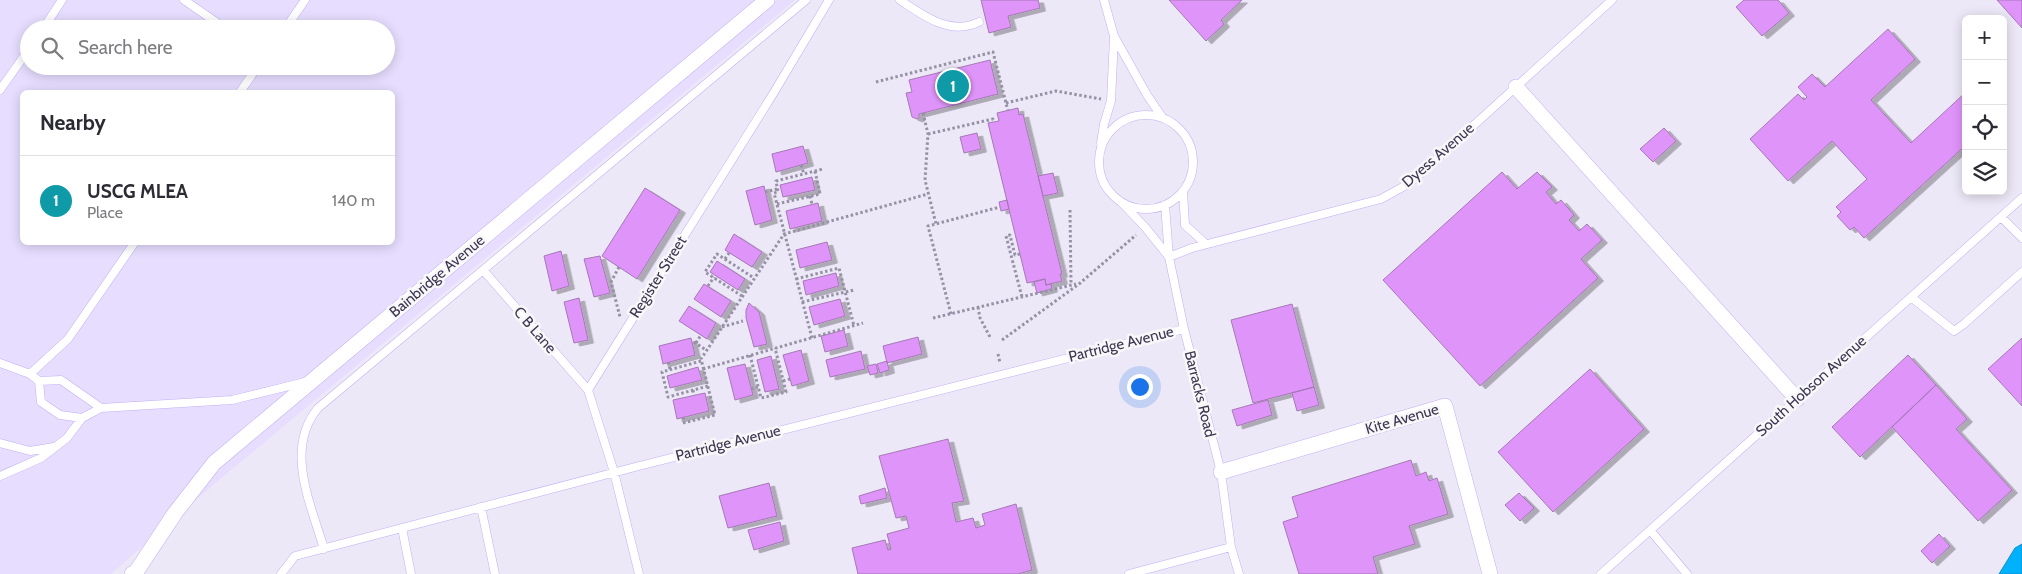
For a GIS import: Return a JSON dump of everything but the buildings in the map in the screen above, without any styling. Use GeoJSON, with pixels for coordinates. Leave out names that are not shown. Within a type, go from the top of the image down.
{"type":"FeatureCollection","features":[{"type":"Feature","properties":{"kind":"street","name":"Bainbridge Avenue"},"geometry":{"type":"LineString","coordinates":[[132,574],[136,572],[175,513],[214,463],[767,0]]}},
{"type":"Feature","properties":{"kind":"street"},"geometry":{"type":"LineString","coordinates":[[1516,87],[1796,399]]}},
{"type":"Feature","properties":{"kind":"street","name":"Kite Avenue"},"geometry":{"type":"LineString","coordinates":[[1220,472],[1445,406],[1490,574]]}},
{"type":"Feature","properties":{"kind":"lane"},"geometry":{"type":"LineString","coordinates":[[48,20],[62,0]]}},
{"type":"Feature","properties":{"kind":"lane"},"geometry":{"type":"LineString","coordinates":[[184,0],[213,20]]}},
{"type":"Feature","properties":{"kind":"lane"},"geometry":{"type":"LineString","coordinates":[[291,20],[305,0]]}},
{"type":"Feature","properties":{"kind":"lane"},"geometry":{"type":"LineString","coordinates":[[324,549],[303,474],[300,448],[309,419],[318,408],[806,0]]}},
{"type":"Feature","properties":{"kind":"lane","name":"Register Street"},"geometry":{"type":"LineString","coordinates":[[588,390],[773,94],[829,0]]}},
{"type":"Feature","properties":{"kind":"lane"},"geometry":{"type":"LineString","coordinates":[[900,0],[922,15],[940,24],[961,28],[980,22]]}},
{"type":"Feature","properties":{"kind":"lane"},"geometry":{"type":"LineString","coordinates":[[1104,0],[1114,36],[1147,95],[1162,117]]}},
{"type":"Feature","properties":{"kind":"lane","name":"Dyess Avenue"},"geometry":{"type":"LineString","coordinates":[[1169,257],[1206,244],[1381,199],[1410,183],[1612,0]]}},
{"type":"Feature","properties":{"kind":"lane"},"geometry":{"type":"LineString","coordinates":[[1100,151],[1106,136],[1118,124],[1132,116],[1147,114],[1162,117],[1175,124],[1185,135],[1192,149],[1194,164],[1191,178],[1183,191],[1172,202],[1159,208],[1143,209],[1126,206],[1113,196],[1104,183],[1099,167],[1100,151],[1104,124],[1112,102],[1114,36]]}},
{"type":"Feature","properties":{"kind":"lane"},"geometry":{"type":"LineString","coordinates":[[0,90],[20,62]]}},
{"type":"Feature","properties":{"kind":"lane"},"geometry":{"type":"LineString","coordinates":[[241,90],[252,75]]}},
{"type":"Feature","properties":{"kind":"lane"},"geometry":{"type":"LineString","coordinates":[[1183,191],[1185,226],[1206,244]]}},
{"type":"Feature","properties":{"kind":"lane","name":"South Hobson Avenue"},"geometry":{"type":"LineString","coordinates":[[1601,574],[2022,198]]}},
{"type":"Feature","properties":{"kind":"lane","name":"Barracks Road"},"geometry":{"type":"LineString","coordinates":[[1120,201],[1145,227],[1169,257],[1184,329],[1220,472],[1231,547],[1239,574]]}},
{"type":"Feature","properties":{"kind":"lane"},"geometry":{"type":"LineString","coordinates":[[1165,205],[1169,257]]}},
{"type":"Feature","properties":{"kind":"lane"},"geometry":{"type":"LineString","coordinates":[[2001,217],[2022,238]]}},
{"type":"Feature","properties":{"kind":"lane"},"geometry":{"type":"LineString","coordinates":[[30,374],[68,339],[133,245]]}},
{"type":"Feature","properties":{"kind":"lane","name":"C B Lane"},"geometry":{"type":"LineString","coordinates":[[483,270],[588,390]]}},
{"type":"Feature","properties":{"kind":"lane"},"geometry":{"type":"LineString","coordinates":[[1911,296],[1954,331],[2022,272]]}},
{"type":"Feature","properties":{"kind":"lane","name":"Partridge Avenue"},"geometry":{"type":"LineString","coordinates":[[281,574],[295,556],[614,472],[1184,329]]}},
{"type":"Feature","properties":{"kind":"lane"},"geometry":{"type":"LineString","coordinates":[[0,363],[30,374],[39,381],[61,380],[101,408]]}},
{"type":"Feature","properties":{"kind":"lane"},"geometry":{"type":"LineString","coordinates":[[0,476],[41,458],[67,438],[82,418],[101,408],[232,400],[314,379]]}},
{"type":"Feature","properties":{"kind":"lane"},"geometry":{"type":"LineString","coordinates":[[39,381],[41,402],[60,415],[82,418]]}},
{"type":"Feature","properties":{"kind":"lane"},"geometry":{"type":"LineString","coordinates":[[588,390],[614,472],[639,574]]}},
{"type":"Feature","properties":{"kind":"lane"},"geometry":{"type":"LineString","coordinates":[[0,443],[30,451],[56,447]]}},
{"type":"Feature","properties":{"kind":"lane"},"geometry":{"type":"LineString","coordinates":[[481,507],[495,574]]}},
{"type":"Feature","properties":{"kind":"lane"},"geometry":{"type":"LineString","coordinates":[[402,528],[411,574]]}},
{"type":"Feature","properties":{"kind":"lane"},"geometry":{"type":"LineString","coordinates":[[1650,530],[1687,574]]}},
{"type":"Feature","properties":{"kind":"lane"},"geometry":{"type":"LineString","coordinates":[[1129,574],[1231,547]]}},
{"type":"Feature","properties":{"kind":"path"},"geometry":{"type":"LineString","coordinates":[[876,82],[993,52],[1008,111]]}},
{"type":"Feature","properties":{"kind":"path"},"geometry":{"type":"LineString","coordinates":[[1006,103],[1056,91],[1103,100]]}},
{"type":"Feature","properties":{"kind":"path"},"geometry":{"type":"LineString","coordinates":[[923,113],[928,134],[925,180],[936,224]]}},
{"type":"Feature","properties":{"kind":"path"},"geometry":{"type":"LineString","coordinates":[[928,134],[993,119],[994,122]]}},
{"type":"Feature","properties":{"kind":"path"},"geometry":{"type":"LineString","coordinates":[[801,165],[804,174]]}},
{"type":"Feature","properties":{"kind":"path"},"geometry":{"type":"LineString","coordinates":[[812,338],[774,193],[778,192],[776,181],[823,169]]}},
{"type":"Feature","properties":{"kind":"path"},"geometry":{"type":"LineString","coordinates":[[777,204],[820,194],[815,171]]}},
{"type":"Feature","properties":{"kind":"path"},"geometry":{"type":"LineString","coordinates":[[765,192],[777,189]]}},
{"type":"Feature","properties":{"kind":"path"},"geometry":{"type":"LineString","coordinates":[[683,417],[684,423],[715,415],[700,359],[784,234],[928,194]]}},
{"type":"Feature","properties":{"kind":"path"},"geometry":{"type":"LineString","coordinates":[[810,196],[812,204]]}},
{"type":"Feature","properties":{"kind":"path"},"geometry":{"type":"LineString","coordinates":[[951,314],[928,226],[1000,206]]}},
{"type":"Feature","properties":{"kind":"path"},"geometry":{"type":"LineString","coordinates":[[1070,210],[1071,285]]}},
{"type":"Feature","properties":{"kind":"path"},"geometry":{"type":"LineString","coordinates":[[1002,340],[1079,284],[1141,232]]}},
{"type":"Feature","properties":{"kind":"path"},"geometry":{"type":"LineString","coordinates":[[1020,254],[1015,255],[1010,235],[1006,236],[1022,297]]}},
{"type":"Feature","properties":{"kind":"path"},"geometry":{"type":"LineString","coordinates":[[725,259],[729,253]]}},
{"type":"Feature","properties":{"kind":"path"},"geometry":{"type":"LineString","coordinates":[[742,296],[705,272],[717,254],[754,278]]}},
{"type":"Feature","properties":{"kind":"path"},"geometry":{"type":"LineString","coordinates":[[619,267],[611,282],[624,332]]}},
{"type":"Feature","properties":{"kind":"path"},"geometry":{"type":"LineString","coordinates":[[796,279],[839,268],[854,326]]}},
{"type":"Feature","properties":{"kind":"path"},"geometry":{"type":"LineString","coordinates":[[708,286],[714,277]]}},
{"type":"Feature","properties":{"kind":"path"},"geometry":{"type":"LineString","coordinates":[[933,318],[1079,284]]}},
{"type":"Feature","properties":{"kind":"path"},"geometry":{"type":"LineString","coordinates":[[802,302],[854,290]]}},
{"type":"Feature","properties":{"kind":"path"},"geometry":{"type":"LineString","coordinates":[[978,307],[980,318],[990,337]]}},
{"type":"Feature","properties":{"kind":"path"},"geometry":{"type":"LineString","coordinates":[[722,327],[743,321]]}},
{"type":"Feature","properties":{"kind":"path"},"geometry":{"type":"LineString","coordinates":[[703,369],[863,323]]}},
{"type":"Feature","properties":{"kind":"path"},"geometry":{"type":"LineString","coordinates":[[701,335],[695,343],[706,350]]}},
{"type":"Feature","properties":{"kind":"path"},"geometry":{"type":"LineString","coordinates":[[750,355],[761,398],[786,392],[775,348]]}},
{"type":"Feature","properties":{"kind":"path"},"geometry":{"type":"LineString","coordinates":[[998,354],[1000,363]]}},
{"type":"Feature","properties":{"kind":"path"},"geometry":{"type":"LineString","coordinates":[[668,362],[670,369]]}},
{"type":"Feature","properties":{"kind":"path"},"geometry":{"type":"LineString","coordinates":[[701,362],[662,372],[668,397],[708,386]]}},
{"type":"Feature","properties":{"kind":"path"},"geometry":{"type":"LineString","coordinates":[[783,381],[790,380]]}},
{"type":"Feature","properties":{"kind":"path"},"geometry":{"type":"LineString","coordinates":[[751,389],[758,387]]}},
{"type":"Feature","properties":{"kind":"path"},"geometry":{"type":"LineString","coordinates":[[693,390],[694,395]]}},
{"type":"Feature","properties":{"kind":"shaded area"},"geometry":{"type":"Polygon","coordinates":[[[0,0],[795,0],[212,486],[111,574],[0,574],[0,0]]]}},
{"type":"Feature","properties":{"kind":"water"},"geometry":{"type":"Polygon","coordinates":[[[2022,544],[2022,574],[1999,574],[2015,548],[2022,544]]]}},
{"type":"Feature","properties":{"kind":"place","name":"USCG MLEA"},"geometry":{"type":"Point","coordinates":[953,86]}}]}
